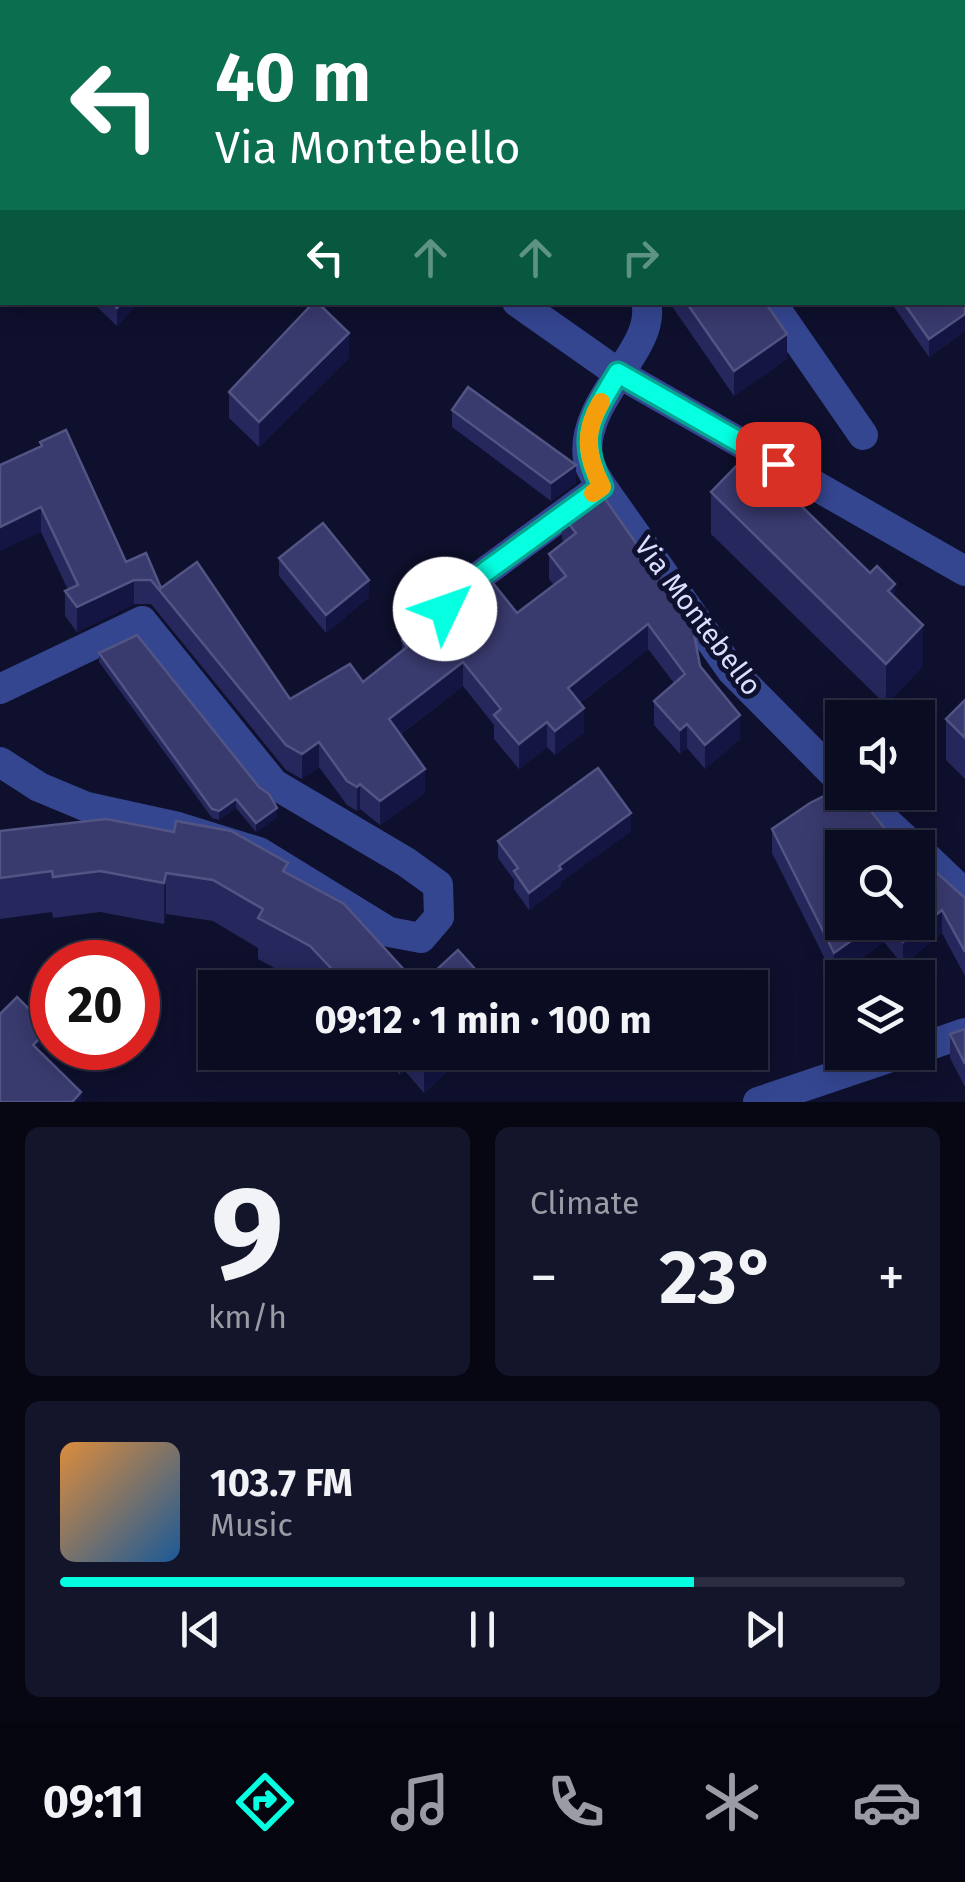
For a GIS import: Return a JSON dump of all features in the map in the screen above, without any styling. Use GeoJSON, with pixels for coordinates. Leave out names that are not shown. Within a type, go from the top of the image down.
{"type":"FeatureCollection","features":[{"type":"Feature","properties":{"kind":"street"},"geometry":{"type":"LineString","coordinates":[[520,305],[618,373],[965,570]]}},
{"type":"Feature","properties":{"kind":"street","name":"Via Montebello"},"geometry":{"type":"LineString","coordinates":[[647,305],[649,315],[644,329],[591,418],[588,460],[602,487],[732,671],[825,765]]}},
{"type":"Feature","properties":{"kind":"street"},"geometry":{"type":"LineString","coordinates":[[773,305],[863,435]]}},
{"type":"Feature","properties":{"kind":"street"},"geometry":{"type":"LineString","coordinates":[[445,609],[474,580],[602,487]]}},
{"type":"Feature","properties":{"kind":"street"},"geometry":{"type":"LineString","coordinates":[[0,689],[142,621],[274,784],[438,885],[439,917],[422,938],[390,932],[259,852],[178,826],[87,807],[39,787],[0,762]]}},
{"type":"Feature","properties":{"kind":"street"},"geometry":{"type":"LineString","coordinates":[[874,810],[896,830]]}},
{"type":"Feature","properties":{"kind":"street"},"geometry":{"type":"LineString","coordinates":[[935,866],[965,894]]}},
{"type":"Feature","properties":{"kind":"street"},"geometry":{"type":"LineString","coordinates":[[935,1043],[965,1033]]}},
{"type":"Feature","properties":{"kind":"street"},"geometry":{"type":"LineString","coordinates":[[758,1102],[853,1070]]}},
{"type":"Feature","properties":{"kind":"building"},"geometry":{"type":"Polygon","coordinates":[[[311,305],[320,305],[349,333],[259,422],[229,392],[311,305]]]}},
{"type":"Feature","properties":{"kind":"building"},"geometry":{"type":"Polygon","coordinates":[[[688,305],[767,305],[787,334],[734,371],[688,305]]]}},
{"type":"Feature","properties":{"kind":"building"},"geometry":{"type":"Polygon","coordinates":[[[905,305],[965,305],[965,314],[929,339],[905,305]]]}},
{"type":"Feature","properties":{"kind":"building"},"geometry":{"type":"Polygon","coordinates":[[[468,387],[576,465],[551,483],[452,410],[468,387]]]}},
{"type":"Feature","properties":{"kind":"building"},"geometry":{"type":"Polygon","coordinates":[[[66,430],[126,562],[146,553],[161,588],[197,562],[290,699],[350,664],[363,682],[407,647],[402,640],[461,596],[484,572],[517,613],[566,576],[549,554],[576,533],[562,515],[598,489],[692,623],[700,666],[740,715],[705,745],[687,724],[680,730],[654,701],[685,674],[648,624],[568,688],[584,708],[555,731],[547,722],[519,744],[494,715],[501,709],[463,662],[389,719],[425,769],[380,801],[360,784],[357,787],[347,781],[319,742],[302,754],[286,745],[151,580],[134,580],[77,607],[65,591],[78,585],[41,507],[0,527],[0,465],[66,430]]]}},
{"type":"Feature","properties":{"kind":"building"},"geometry":{"type":"Polygon","coordinates":[[[748,454],[870,573],[877,566],[895,584],[888,591],[923,625],[886,664],[711,492],[748,454]]]}},
{"type":"Feature","properties":{"kind":"building"},"geometry":{"type":"Polygon","coordinates":[[[323,523],[369,580],[326,615],[279,558],[323,523]]]}},
{"type":"Feature","properties":{"kind":"building"},"geometry":{"type":"Polygon","coordinates":[[[137,635],[277,808],[256,823],[236,799],[219,811],[212,809],[99,653],[137,635]]]}},
{"type":"Feature","properties":{"kind":"building"},"geometry":{"type":"Polygon","coordinates":[[[965,700],[965,738],[946,719],[965,700]]]}},
{"type":"Feature","properties":{"kind":"building"},"geometry":{"type":"Polygon","coordinates":[[[598,768],[631,813],[529,893],[514,871],[518,868],[498,841],[598,768]]]}},
{"type":"Feature","properties":{"kind":"building"},"geometry":{"type":"Polygon","coordinates":[[[825,796],[825,810],[870,810],[886,830],[825,830],[825,935],[772,829],[825,796]]]}},
{"type":"Feature","properties":{"kind":"building"},"geometry":{"type":"Polygon","coordinates":[[[106,819],[174,832],[176,821],[231,831],[288,863],[283,871],[344,904],[404,970],[333,970],[310,946],[258,918],[263,909],[213,880],[166,873],[164,883],[100,871],[53,877],[52,871],[0,878],[0,831],[106,819]]]}},
{"type":"Feature","properties":{"kind":"building"},"geometry":{"type":"Polygon","coordinates":[[[935,871],[965,898],[965,952],[942,910],[935,916],[935,871]]]}},
{"type":"Feature","properties":{"kind":"building"},"geometry":{"type":"Polygon","coordinates":[[[828,940],[852,940],[834,953],[828,940]]]}},
{"type":"Feature","properties":{"kind":"building"},"geometry":{"type":"Polygon","coordinates":[[[458,950],[476,970],[436,970],[458,950]]]}},
{"type":"Feature","properties":{"kind":"building"},"geometry":{"type":"Polygon","coordinates":[[[17,997],[30,1010],[30,1070],[59,1070],[81,1092],[72,1102],[0,1102],[0,1014],[17,997]]]}},
{"type":"Feature","properties":{"kind":"building"},"geometry":{"type":"Polygon","coordinates":[[[965,1029],[965,1064],[950,1034],[965,1029]]]}},
{"type":"Feature","properties":{"kind":"slow traffic"},"geometry":{"type":"LineString","coordinates":[[593,493],[602,487],[588,460],[591,418],[601,402]]}},
{"type":"Feature","properties":{"kind":"route"},"geometry":{"type":"LineString","coordinates":[[445,609],[474,580],[602,487],[588,460],[591,418],[618,373],[778,464]]}}]}
